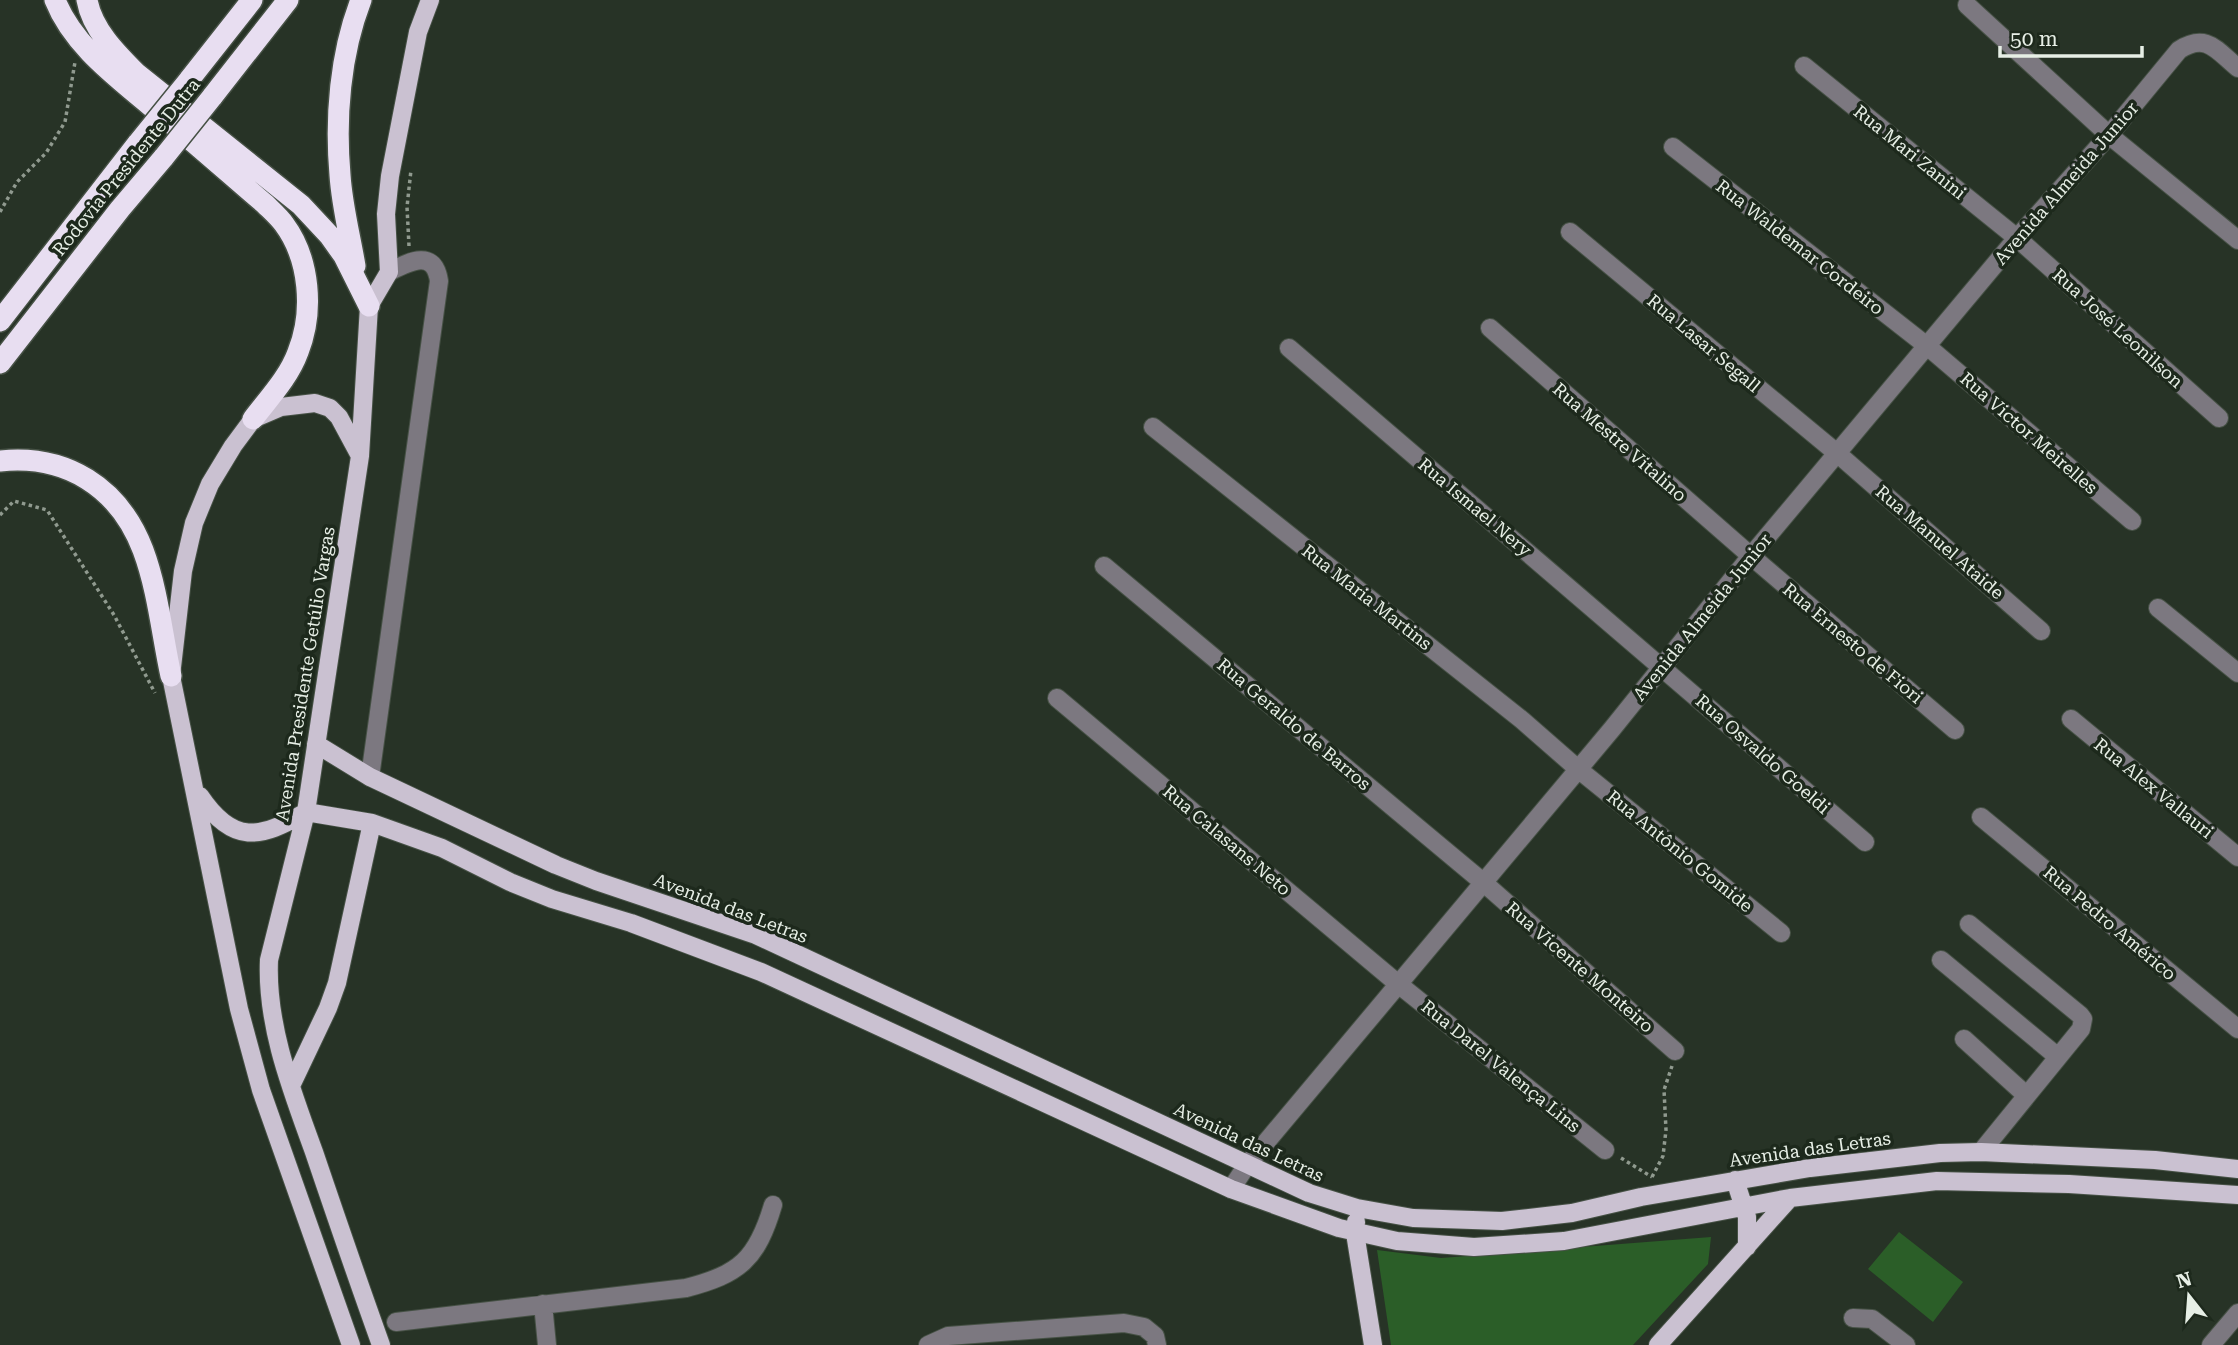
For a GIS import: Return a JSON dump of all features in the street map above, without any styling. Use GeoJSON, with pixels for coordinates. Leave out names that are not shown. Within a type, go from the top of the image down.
{"type":"FeatureCollection","features":[{"type":"Feature","properties":{"kind":"highway"},"geometry":{"type":"LineString","coordinates":[[55,0],[63,21],[83,45],[265,204],[284,224],[296,246],[307,288],[305,332],[290,369],[253,419]]}},
{"type":"Feature","properties":{"kind":"highway"},"geometry":{"type":"LineString","coordinates":[[87,0],[97,26],[115,52],[136,73],[301,205],[329,235],[357,278],[369,306]]}},
{"type":"Feature","properties":{"kind":"highway","name":"Rodovia Presidente Dutra"},"geometry":{"type":"LineString","coordinates":[[0,321],[252,0]]}},
{"type":"Feature","properties":{"kind":"highway","name":"Rodovia Presidente Dutra"},"geometry":{"type":"LineString","coordinates":[[0,363],[288,0]]}},
{"type":"Feature","properties":{"kind":"highway"},"geometry":{"type":"LineString","coordinates":[[357,278],[340,175],[340,84],[361,0]]}},
{"type":"Feature","properties":{"kind":"highway"},"geometry":{"type":"LineString","coordinates":[[0,461],[16,459],[50,462],[80,474],[114,503],[128,521],[142,549],[151,578],[171,676]]}},
{"type":"Feature","properties":{"kind":"main road"},"geometry":{"type":"LineString","coordinates":[[389,272],[386,214],[390,176],[418,32],[430,0]]}},
{"type":"Feature","properties":{"kind":"main road","name":"Avenida Presidente Getúlio Vargas"},"geometry":{"type":"LineString","coordinates":[[381,1345],[291,1086],[269,996],[269,960],[306,812],[360,456],[369,306],[389,272]]}},
{"type":"Feature","properties":{"kind":"main road"},"geometry":{"type":"LineString","coordinates":[[351,1345],[261,1090],[239,1009],[171,676],[183,571],[194,523],[210,484],[253,419],[281,407],[315,403],[330,408],[339,417],[360,456]]}},
{"type":"Feature","properties":{"kind":"main road","name":"Avenida das Letras"},"geometry":{"type":"LineString","coordinates":[[316,744],[370,777],[566,869],[756,935],[1247,1165],[1309,1193],[1357,1208],[1438,1220],[1502,1221],[1572,1213],[1642,1197],[1823,1166],[1940,1153],[1981,1152],[2155,1160],[2234,1169]]}},
{"type":"Feature","properties":{"kind":"main road"},"geometry":{"type":"LineString","coordinates":[[195,789],[223,824],[256,834],[306,812],[372,823],[442,848],[510,882],[552,899],[655,932],[761,972],[1231,1189],[1354,1233],[1444,1246],[1535,1244],[1607,1234],[1790,1198],[1937,1181],[2069,1184],[2230,1195]]}},
{"type":"Feature","properties":{"kind":"main road"},"geometry":{"type":"LineString","coordinates":[[291,1086],[337,983],[372,823]]}},
{"type":"Feature","properties":{"kind":"main road"},"geometry":{"type":"LineString","coordinates":[[2230,1195],[2202,1189],[2198,1177],[2205,1172],[2234,1169]]}},
{"type":"Feature","properties":{"kind":"main road"},"geometry":{"type":"LineString","coordinates":[[1735,1180],[1745,1207],[1748,1224],[1747,1247]]}},
{"type":"Feature","properties":{"kind":"main road"},"geometry":{"type":"LineString","coordinates":[[1658,1345],[1790,1198]]}},
{"type":"Feature","properties":{"kind":"main road"},"geometry":{"type":"LineString","coordinates":[[1357,1208],[1354,1233],[1373,1345]]}},
{"type":"Feature","properties":{"kind":"main road"},"geometry":{"type":"LineString","coordinates":[[338,1311],[366,1303]]}},
{"type":"Feature","properties":{"kind":"street"},"geometry":{"type":"LineString","coordinates":[[1967,5],[2109,135],[2238,240]]}},
{"type":"Feature","properties":{"kind":"street","name":"Avenida Almeida Junior"},"geometry":{"type":"LineString","coordinates":[[1231,1189],[1247,1165],[1397,983],[1484,883],[1751,556],[2017,238],[2109,135],[2179,50],[2202,41],[2238,68]]}},
{"type":"Feature","properties":{"kind":"street","name":"Rua Mari Zanini"},"geometry":{"type":"LineString","coordinates":[[1804,66],[2017,238]]}},
{"type":"Feature","properties":{"kind":"street","name":"Rua Waldemar Cordeiro"},"geometry":{"type":"LineString","coordinates":[[1673,147],[1927,346]]}},
{"type":"Feature","properties":{"kind":"street","name":"Rua Lasar Segall"},"geometry":{"type":"LineString","coordinates":[[1570,232],[1838,454]]}},
{"type":"Feature","properties":{"kind":"street","name":"Rua José Leonilson"},"geometry":{"type":"LineString","coordinates":[[2017,238],[2219,418]]}},
{"type":"Feature","properties":{"kind":"street"},"geometry":{"type":"LineString","coordinates":[[370,777],[439,281],[438,272],[428,261],[421,260],[389,272]]}},
{"type":"Feature","properties":{"kind":"street","name":"Rua Mestre Vitalino"},"geometry":{"type":"LineString","coordinates":[[1490,328],[1751,556]]}},
{"type":"Feature","properties":{"kind":"street","name":"Rua Victor Meirelles"},"geometry":{"type":"LineString","coordinates":[[1927,346],[2132,521]]}},
{"type":"Feature","properties":{"kind":"street","name":"Rua Ismael Nery"},"geometry":{"type":"LineString","coordinates":[[1289,348],[1661,666]]}},
{"type":"Feature","properties":{"kind":"street","name":"Rua Maria Martins"},"geometry":{"type":"LineString","coordinates":[[1153,427],[1522,720],[1578,769]]}},
{"type":"Feature","properties":{"kind":"street","name":"Rua Manuel Ataide"},"geometry":{"type":"LineString","coordinates":[[1838,454],[2041,631]]}},
{"type":"Feature","properties":{"kind":"street","name":"Rua Ernesto de Fiori"},"geometry":{"type":"LineString","coordinates":[[1751,556],[1955,730]]}},
{"type":"Feature","properties":{"kind":"street","name":"Rua Geraldo de Barros"},"geometry":{"type":"LineString","coordinates":[[1104,566],[1484,883]]}},
{"type":"Feature","properties":{"kind":"street"},"geometry":{"type":"LineString","coordinates":[[2158,608],[2238,673]]}},
{"type":"Feature","properties":{"kind":"street","name":"Rua Osvaldo Goeldi"},"geometry":{"type":"LineString","coordinates":[[1661,666],[1865,842]]}},
{"type":"Feature","properties":{"kind":"street","name":"Rua Calasans Neto"},"geometry":{"type":"LineString","coordinates":[[1057,698],[1397,983]]}},
{"type":"Feature","properties":{"kind":"street","name":"Rua Alex Vallauri"},"geometry":{"type":"LineString","coordinates":[[2071,719],[2238,857]]}},
{"type":"Feature","properties":{"kind":"street","name":"Rua Antônio Gomide"},"geometry":{"type":"LineString","coordinates":[[1578,769],[1781,933]]}},
{"type":"Feature","properties":{"kind":"street","name":"Rua Pedro Américo"},"geometry":{"type":"LineString","coordinates":[[1982,817],[2238,1029]]}},
{"type":"Feature","properties":{"kind":"street","name":"Rua Vicente Monteiro"},"geometry":{"type":"LineString","coordinates":[[1484,883],[1675,1051]]}},
{"type":"Feature","properties":{"kind":"street"},"geometry":{"type":"LineString","coordinates":[[1969,924],[2082,1019],[2081,1029],[1981,1152]]}},
{"type":"Feature","properties":{"kind":"street"},"geometry":{"type":"LineString","coordinates":[[1941,960],[2058,1057]]}},
{"type":"Feature","properties":{"kind":"street","name":"Rua Darel Valença Lins"},"geometry":{"type":"LineString","coordinates":[[1397,983],[1605,1150]]}},
{"type":"Feature","properties":{"kind":"street"},"geometry":{"type":"LineString","coordinates":[[1964,1039],[2026,1095]]}},
{"type":"Feature","properties":{"kind":"street"},"geometry":{"type":"LineString","coordinates":[[396,1322],[686,1288],[717,1280],[738,1267],[755,1251],[766,1229],[773,1205]]}},
{"type":"Feature","properties":{"kind":"street"},"geometry":{"type":"LineString","coordinates":[[543,1304],[547,1345]]}},
{"type":"Feature","properties":{"kind":"street"},"geometry":{"type":"LineString","coordinates":[[2211,1345],[2238,1313]]}},
{"type":"Feature","properties":{"kind":"street"},"geometry":{"type":"LineString","coordinates":[[1853,1318],[1872,1319],[1906,1345]]}},
{"type":"Feature","properties":{"kind":"street"},"geometry":{"type":"LineString","coordinates":[[928,1345],[948,1336],[1124,1323],[1144,1327],[1155,1336],[1157,1345]]}},
{"type":"Feature","properties":{"kind":"path"},"geometry":{"type":"LineString","coordinates":[[0,212],[17,181],[46,153],[65,122],[73,66],[83,45]]}},
{"type":"Feature","properties":{"kind":"path"},"geometry":{"type":"LineString","coordinates":[[0,515],[14,501],[47,510],[114,615],[157,696]]}},
{"type":"Feature","properties":{"kind":"path"},"geometry":{"type":"LineString","coordinates":[[1642,1197],[1663,1156],[1666,1130],[1664,1090],[1675,1051]]}},
{"type":"Feature","properties":{"kind":"path"},"geometry":{"type":"LineString","coordinates":[[1605,1150],[1652,1177]]}},
{"type":"Feature","properties":{"kind":"green space"},"geometry":{"type":"Polygon","coordinates":[[[1899,1232],[1963,1282],[1933,1322],[1868,1269],[1899,1232]]]}},
{"type":"Feature","properties":{"kind":"green space"},"geometry":{"type":"Polygon","coordinates":[[[1711,1237],[1708,1264],[1633,1345],[1391,1345],[1377,1250],[1441,1258],[1711,1237]]]}}]}
